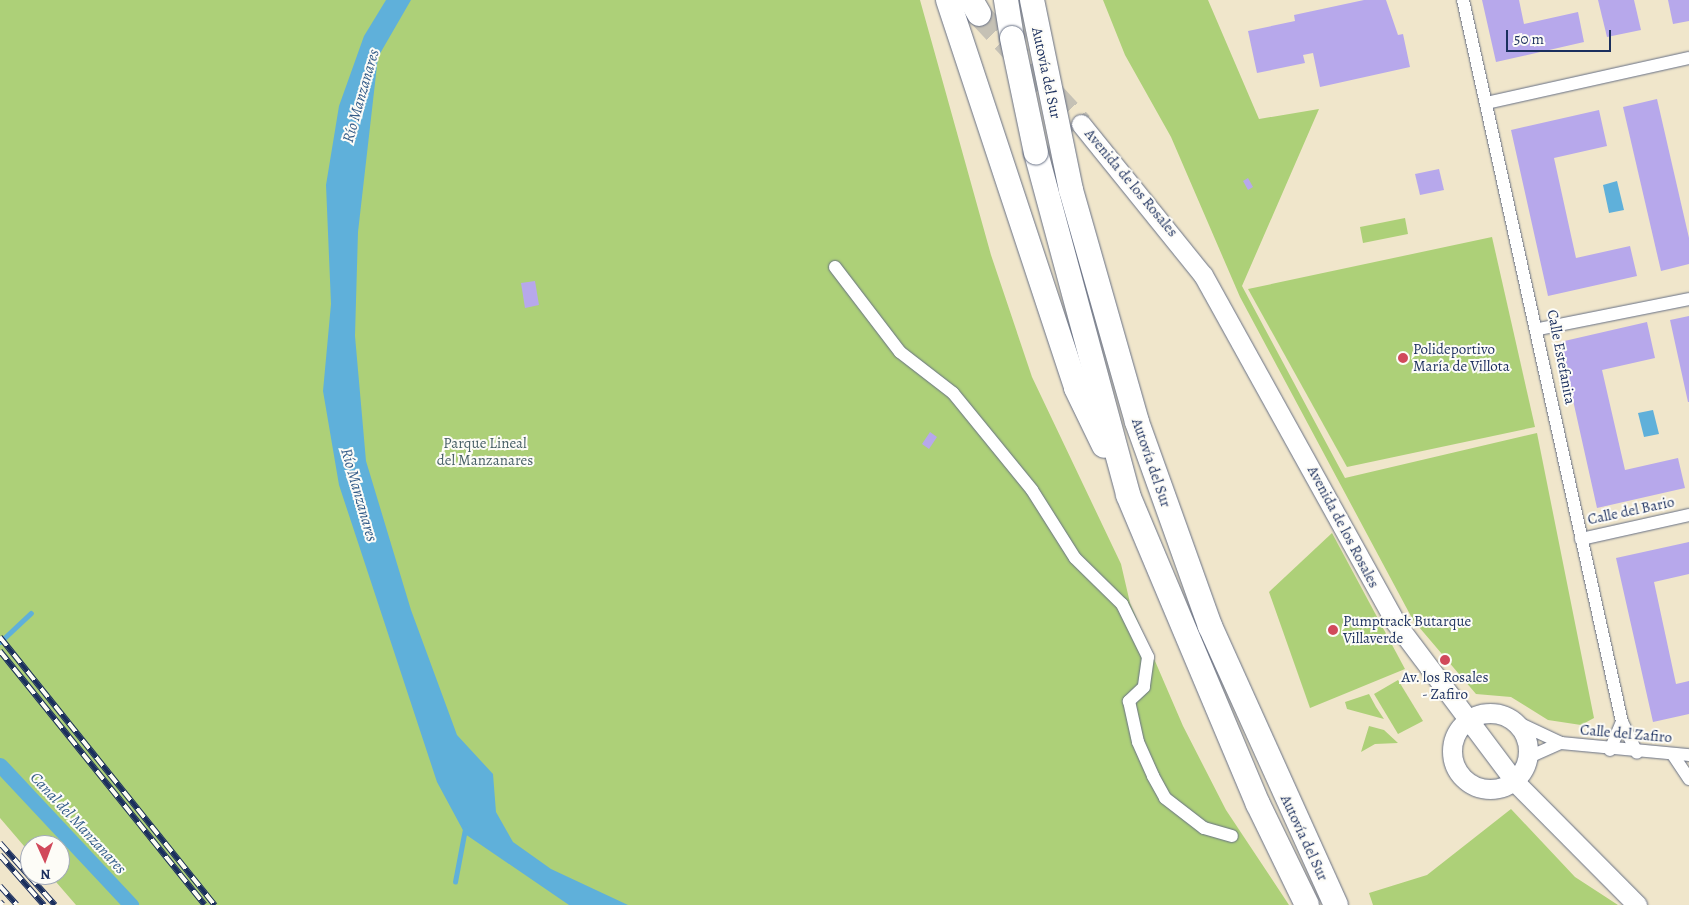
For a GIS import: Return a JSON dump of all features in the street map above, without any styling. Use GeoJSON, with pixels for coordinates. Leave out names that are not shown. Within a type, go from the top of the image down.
{"type":"FeatureCollection","features":[{"type":"Feature","properties":{"kind":"highway"},"geometry":{"type":"LineString","coordinates":[[948,0],[1076,388],[1128,495]]}},
{"type":"Feature","properties":{"kind":"highway","name":"Autovía del Sur"},"geometry":{"type":"LineString","coordinates":[[1006,0],[1036,153],[1128,495],[1258,804],[1307,905]]}},
{"type":"Feature","properties":{"kind":"highway","name":"Autovía del Sur"},"geometry":{"type":"LineString","coordinates":[[1032,0],[1071,190],[1137,422],[1210,626],[1336,905]]}},
{"type":"Feature","properties":{"kind":"street","name":"Calle Estefanita"},"geometry":{"type":"LineString","coordinates":[[1463,0],[1539,329],[1580,539],[1622,722],[1637,753]]}},
{"type":"Feature","properties":{"kind":"street"},"geometry":{"type":"LineString","coordinates":[[1486,103],[1689,58]]}},
{"type":"Feature","properties":{"kind":"street","name":"Avenida de los Rosales"},"geometry":{"type":"LineString","coordinates":[[1082,124],[1203,275],[1395,622],[1465,719],[1516,783],[1637,905]]}},
{"type":"Feature","properties":{"kind":"street"},"geometry":{"type":"LineString","coordinates":[[835,267],[900,352],[953,393],[1032,490],[1075,558],[1122,604],[1148,657],[1144,687],[1129,701],[1138,742],[1153,776],[1165,798],[1204,828],[1232,836]]}},
{"type":"Feature","properties":{"kind":"street"},"geometry":{"type":"LineString","coordinates":[[1539,329],[1689,299]]}},
{"type":"Feature","properties":{"kind":"street","name":"Calle del Bario"},"geometry":{"type":"LineString","coordinates":[[1580,539],[1689,515]]}},
{"type":"Feature","properties":{"kind":"street"},"geometry":{"type":"LineString","coordinates":[[1485,713],[1512,720],[1527,741],[1529,757],[1516,783],[1490,788],[1461,774],[1452,758],[1451,741],[1465,719],[1485,713]]}},
{"type":"Feature","properties":{"kind":"street","name":"Calle del Zafiro"},"geometry":{"type":"LineString","coordinates":[[1512,720],[1561,744],[1637,753],[1689,756]]}},
{"type":"Feature","properties":{"kind":"street"},"geometry":{"type":"LineString","coordinates":[[1610,750],[1622,722]]}},
{"type":"Feature","properties":{"kind":"street","name":"Calle del Zafiro"},"geometry":{"type":"LineString","coordinates":[[1529,757],[1561,744]]}},
{"type":"Feature","properties":{"kind":"street"},"geometry":{"type":"LineString","coordinates":[[1673,755],[1689,779]]}},
{"type":"Feature","properties":{"kind":"green space","name":"Parque Lineal del Manzanares"},"geometry":{"type":"Polygon","coordinates":[[[0,0],[920,0],[991,255],[1032,377],[1121,564],[1130,603],[1183,726],[1226,810],[1289,905],[76,905],[59,885],[70,885],[70,835],[20,835],[20,841],[0,818],[0,0]]]}},
{"type":"Feature","properties":{"kind":"green space"},"geometry":{"type":"Polygon","coordinates":[[[1103,0],[1208,0],[1259,119],[1319,109],[1242,286],[1345,478],[1537,433],[1594,718],[1581,725],[1548,720],[1511,697],[1476,694],[1413,620],[1240,297],[1171,137],[1125,55],[1103,0]]]}},
{"type":"Feature","properties":{"kind":"green space"},"geometry":{"type":"Polygon","coordinates":[[[1405,218],[1408,234],[1363,243],[1360,227],[1405,218]]]}},
{"type":"Feature","properties":{"kind":"green space","name":"Polideportivo María de Villota"},"geometry":{"type":"Polygon","coordinates":[[[1492,237],[1535,427],[1347,467],[1248,289],[1492,237]]]}},
{"type":"Feature","properties":{"kind":"green space","name":"Pumptrack Butarque Villaverde"},"geometry":{"type":"Polygon","coordinates":[[[1332,533],[1405,669],[1310,708],[1269,592],[1332,533]]]}},
{"type":"Feature","properties":{"kind":"green space"},"geometry":{"type":"Polygon","coordinates":[[[1398,680],[1423,721],[1398,734],[1374,694],[1398,680]]]}},
{"type":"Feature","properties":{"kind":"green space"},"geometry":{"type":"Polygon","coordinates":[[[1369,694],[1384,719],[1347,709],[1345,702],[1369,694]]]}},
{"type":"Feature","properties":{"kind":"green space"},"geometry":{"type":"Polygon","coordinates":[[[1369,726],[1384,730],[1398,743],[1375,744],[1361,752],[1369,726]]]}},
{"type":"Feature","properties":{"kind":"green space"},"geometry":{"type":"Polygon","coordinates":[[[1511,809],[1575,877],[1618,905],[1373,905],[1369,893],[1427,875],[1511,809]]]}},
{"type":"Feature","properties":{"kind":"water","name":"Río Manzanares"},"geometry":{"type":"Polygon","coordinates":[[[386,0],[411,0],[378,57],[358,232],[355,336],[366,461],[411,610],[457,735],[493,774],[496,812],[513,842],[551,869],[628,905],[569,905],[465,834],[437,782],[339,485],[323,391],[331,304],[326,185],[339,106],[364,36],[386,0]]]}},
{"type":"Feature","properties":{"kind":"water"},"geometry":{"type":"Polygon","coordinates":[[[1617,181],[1624,210],[1609,213],[1603,185],[1617,181]]]}},
{"type":"Feature","properties":{"kind":"water"},"geometry":{"type":"Polygon","coordinates":[[[1653,410],[1659,434],[1644,437],[1638,413],[1653,410]]]}},
{"type":"Feature","properties":{"kind":"building"},"geometry":{"type":"Polygon","coordinates":[[[1364,0],[1386,0],[1398,35],[1403,34],[1410,67],[1320,87],[1313,53],[1303,55],[1305,63],[1257,73],[1248,31],[1295,21],[1294,15],[1364,0]]]}},
{"type":"Feature","properties":{"kind":"building"},"geometry":{"type":"Polygon","coordinates":[[[1482,0],[1519,0],[1524,24],[1578,12],[1584,42],[1496,62],[1482,0]]]}},
{"type":"Feature","properties":{"kind":"building"},"geometry":{"type":"Polygon","coordinates":[[[1598,0],[1634,0],[1641,30],[1607,37],[1598,0]]]}},
{"type":"Feature","properties":{"kind":"building"},"geometry":{"type":"Polygon","coordinates":[[[1668,0],[1689,0],[1689,21],[1673,24],[1668,0]]]}},
{"type":"Feature","properties":{"kind":"building"},"geometry":{"type":"Polygon","coordinates":[[[1657,99],[1689,238],[1689,264],[1661,271],[1623,107],[1657,99]]]}},
{"type":"Feature","properties":{"kind":"building"},"geometry":{"type":"Polygon","coordinates":[[[1599,110],[1607,146],[1554,158],[1576,258],[1630,246],[1637,276],[1548,296],[1511,130],[1599,110]]]}},
{"type":"Feature","properties":{"kind":"building"},"geometry":{"type":"Polygon","coordinates":[[[1439,169],[1444,190],[1420,195],[1415,174],[1439,169]]]}},
{"type":"Feature","properties":{"kind":"building"},"geometry":{"type":"Polygon","coordinates":[[[1248,178],[1253,187],[1248,190],[1243,181],[1248,178]]]}},
{"type":"Feature","properties":{"kind":"building"},"geometry":{"type":"Polygon","coordinates":[[[535,281],[539,305],[525,308],[521,283],[535,281]]]}},
{"type":"Feature","properties":{"kind":"building"},"geometry":{"type":"Polygon","coordinates":[[[1689,316],[1689,402],[1688,402],[1670,320],[1689,316]]]}},
{"type":"Feature","properties":{"kind":"building"},"geometry":{"type":"Polygon","coordinates":[[[1647,322],[1655,358],[1602,370],[1625,470],[1678,458],[1685,488],[1597,508],[1560,342],[1647,322]]]}},
{"type":"Feature","properties":{"kind":"building"},"geometry":{"type":"Polygon","coordinates":[[[930,432],[937,437],[929,449],[922,444],[930,432]]]}},
{"type":"Feature","properties":{"kind":"building"},"geometry":{"type":"Polygon","coordinates":[[[1689,542],[1689,574],[1654,582],[1676,684],[1689,681],[1689,714],[1653,722],[1616,558],[1689,542]]]}},
{"type":"Feature","properties":{"kind":"waterway"},"geometry":{"type":"LineString","coordinates":[[0,642],[31,613]]}},
{"type":"Feature","properties":{"kind":"waterway","name":"Canal del Manzanares"},"geometry":{"type":"LineString","coordinates":[[0,765],[131,905]]}},
{"type":"Feature","properties":{"kind":"waterway"},"geometry":{"type":"LineString","coordinates":[[455,882],[465,829]]}},
{"type":"Feature","properties":{"kind":"tunnel"},"geometry":{"type":"LineString","coordinates":[[979,14],[1081,124]]}},
{"type":"Feature","properties":{"kind":"railway"},"geometry":{"type":"LineString","coordinates":[[0,637],[215,905]]}},
{"type":"Feature","properties":{"kind":"railway"},"geometry":{"type":"LineString","coordinates":[[0,651],[205,905]]}},
{"type":"Feature","properties":{"kind":"railway"},"geometry":{"type":"LineString","coordinates":[[0,843],[55,905]]}},
{"type":"Feature","properties":{"kind":"railway"},"geometry":{"type":"LineString","coordinates":[[0,855],[44,905]]}},
{"type":"Feature","properties":{"kind":"railway"},"geometry":{"type":"LineString","coordinates":[[0,886],[17,905]]}},
{"type":"Feature","properties":{"kind":"railway"},"geometry":{"type":"LineString","coordinates":[[0,902],[3,905]]}},
{"type":"Feature","properties":{"kind":"place","name":"Polideportivo María de Villota"},"geometry":{"type":"Point","coordinates":[1403,358]}},
{"type":"Feature","properties":{"kind":"place","name":"Pumptrack Butarque Villaverde"},"geometry":{"type":"Point","coordinates":[1333,630]}},
{"type":"Feature","properties":{"kind":"place","name":"Av. los Rosales - Zafiro"},"geometry":{"type":"Point","coordinates":[1445,660]}}]}
